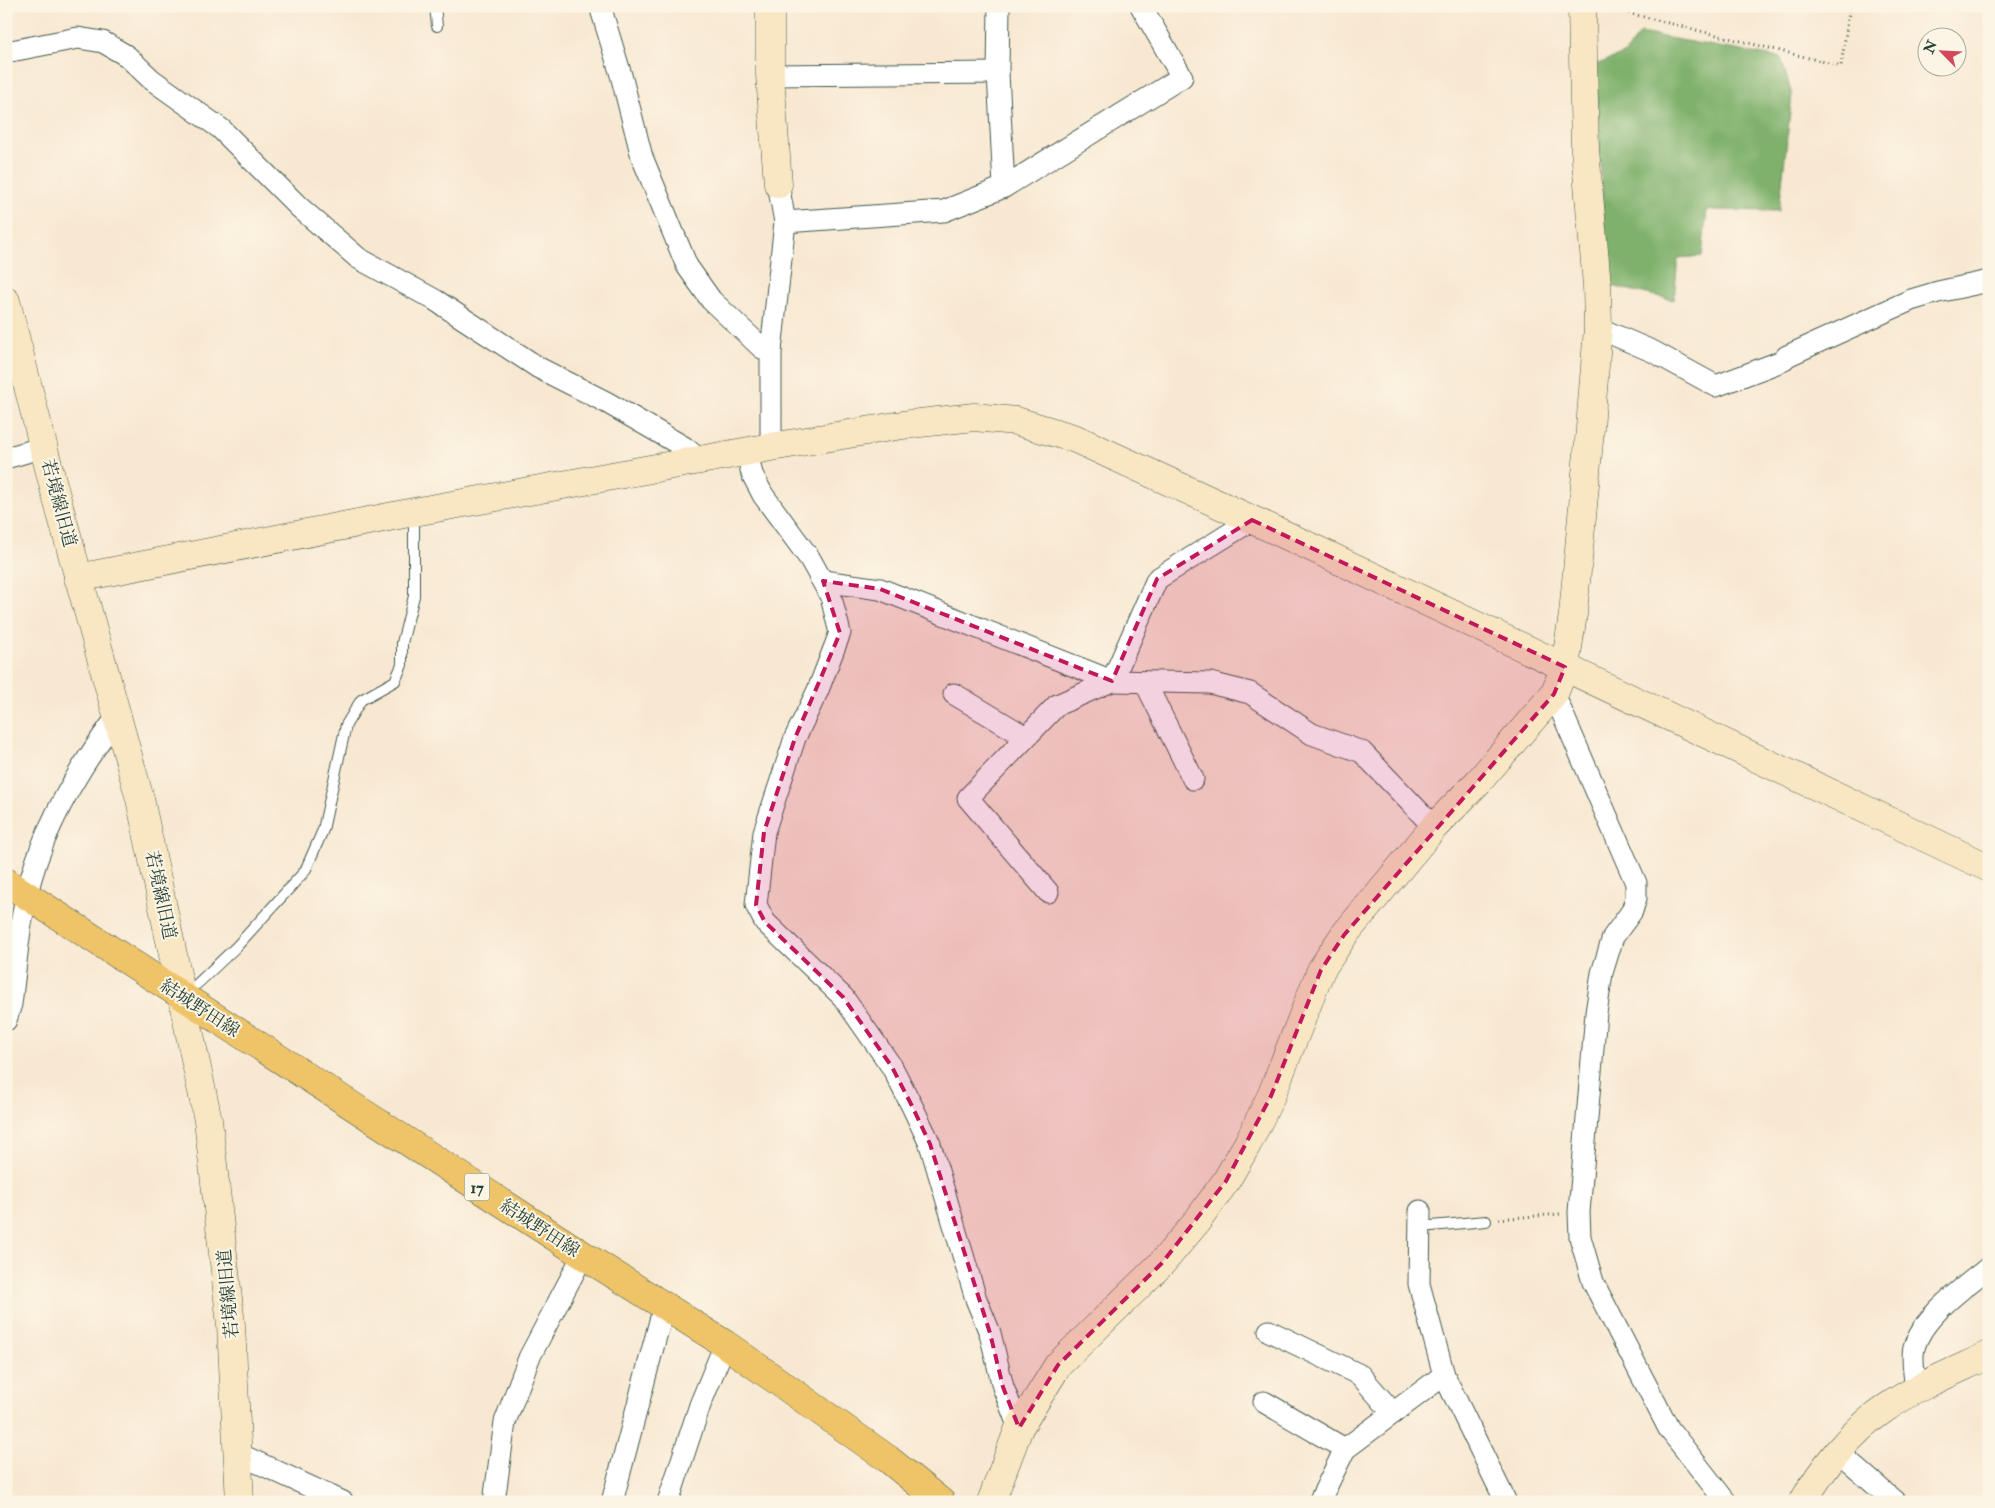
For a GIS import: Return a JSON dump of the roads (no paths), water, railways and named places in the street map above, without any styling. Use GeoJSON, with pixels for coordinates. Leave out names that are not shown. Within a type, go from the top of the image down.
{"type":"FeatureCollection","features":[{"type":"Feature","properties":{"kind":"main road","name":"結城野田線"},"geometry":{"type":"LineString","coordinates":[[16,888],[190,991],[583,1256],[725,1344],[888,1458],[941,1502]]}},
{"type":"Feature","properties":{"kind":"street"},"geometry":{"type":"LineString","coordinates":[[600,6],[621,75],[642,157],[688,266],[711,300],[762,348],[771,352]]}},
{"type":"Feature","properties":{"kind":"street"},"geometry":{"type":"LineString","coordinates":[[770,6],[770,75],[778,184],[786,222],[759,449],[752,474],[763,495],[810,558],[823,581],[831,596],[840,634],[818,690],[795,738],[764,832],[756,905],[765,922],[843,997],[892,1067],[913,1108],[930,1144],[976,1299],[990,1334],[1002,1387],[1019,1428]]}},
{"type":"Feature","properties":{"kind":"street"},"geometry":{"type":"LineString","coordinates":[[999,6],[998,73],[1004,187]]}},
{"type":"Feature","properties":{"kind":"street"},"geometry":{"type":"LineString","coordinates":[[786,222],[944,210],[1004,187],[1182,77],[1141,6]]}},
{"type":"Feature","properties":{"kind":"street"},"geometry":{"type":"LineString","coordinates":[[991,1502],[1019,1428],[1058,1365],[1162,1263],[1226,1181],[1248,1143],[1270,1096],[1321,970],[1344,935],[1434,827],[1479,781],[1554,694],[1565,668],[1573,614],[1598,328],[1597,285],[1585,150],[1582,6]]}},
{"type":"Feature","properties":{"kind":"street"},"geometry":{"type":"LineString","coordinates":[[6,52],[78,38],[103,42],[127,56],[151,79],[221,129],[299,207],[358,258],[435,300],[539,368],[606,402],[684,447],[700,460]]}},
{"type":"Feature","properties":{"kind":"street"},"geometry":{"type":"LineString","coordinates":[[770,75],[998,73]]}},
{"type":"Feature","properties":{"kind":"street"},"geometry":{"type":"LineString","coordinates":[[1598,328],[1654,352],[1716,386],[1782,360],[1787,356],[1912,300],[1938,292],[1989,281]]}},
{"type":"Feature","properties":{"kind":"street","name":"若境線旧道"},"geometry":{"type":"LineString","coordinates":[[6,301],[78,578],[140,799],[190,991],[221,1222],[232,1325],[240,1502]]}},
{"type":"Feature","properties":{"kind":"street"},"geometry":{"type":"LineString","coordinates":[[78,578],[414,512],[902,425],[965,418],[1016,421],[1076,439],[1252,520],[1989,868]]}},
{"type":"Feature","properties":{"kind":"street"},"geometry":{"type":"LineString","coordinates":[[6,458],[44,447]]}},
{"type":"Feature","properties":{"kind":"street"},"geometry":{"type":"LineString","coordinates":[[1048,892],[968,798],[1056,705],[1112,682],[1157,579],[1252,520]]}},
{"type":"Feature","properties":{"kind":"street"},"geometry":{"type":"LineString","coordinates":[[823,581],[880,590],[1112,682],[1210,683],[1250,693],[1312,734],[1362,752],[1434,827]]}},
{"type":"Feature","properties":{"kind":"street"},"geometry":{"type":"LineString","coordinates":[[1145,682],[1193,779]]}},
{"type":"Feature","properties":{"kind":"street"},"geometry":{"type":"LineString","coordinates":[[954,694],[1026,737]]}},
{"type":"Feature","properties":{"kind":"street"},"geometry":{"type":"LineString","coordinates":[[1554,694],[1636,883],[1636,898],[1632,911],[1613,937],[1596,1013],[1579,1212],[1580,1236],[1593,1282],[1669,1429],[1726,1502]]}},
{"type":"Feature","properties":{"kind":"street"},"geometry":{"type":"LineString","coordinates":[[6,1020],[11,1004],[16,888],[98,742],[117,717]]}},
{"type":"Feature","properties":{"kind":"street"},"geometry":{"type":"LineString","coordinates":[[1420,1219],[1419,1284],[1444,1374],[1506,1502]]}},
{"type":"Feature","properties":{"kind":"street"},"geometry":{"type":"LineString","coordinates":[[494,1502],[505,1422],[529,1358],[583,1256]]}},
{"type":"Feature","properties":{"kind":"street"},"geometry":{"type":"LineString","coordinates":[[1916,1390],[1913,1348],[1925,1326],[1945,1305],[1989,1267]]}},
{"type":"Feature","properties":{"kind":"street"},"geometry":{"type":"LineString","coordinates":[[612,1502],[664,1306]]}},
{"type":"Feature","properties":{"kind":"street"},"geometry":{"type":"LineString","coordinates":[[1269,1331],[1360,1375],[1393,1413]]}},
{"type":"Feature","properties":{"kind":"street"},"geometry":{"type":"LineString","coordinates":[[668,1502],[700,1405],[725,1344]]}},
{"type":"Feature","properties":{"kind":"street"},"geometry":{"type":"LineString","coordinates":[[1803,1502],[1813,1484],[1839,1453],[1882,1410],[1916,1390],[1989,1355]]}},
{"type":"Feature","properties":{"kind":"street"},"geometry":{"type":"LineString","coordinates":[[1319,1502],[1345,1449],[1444,1374]]}},
{"type":"Feature","properties":{"kind":"street"},"geometry":{"type":"LineString","coordinates":[[1264,1402],[1345,1449]]}},
{"type":"Feature","properties":{"kind":"street"},"geometry":{"type":"LineString","coordinates":[[1839,1453],[1895,1502]]}},
{"type":"Feature","properties":{"kind":"street"},"geometry":{"type":"LineString","coordinates":[[239,1454],[343,1502]]}},
{"type":"Feature","properties":{"kind":"lane"},"geometry":{"type":"LineString","coordinates":[[435,6],[437,26]]}},
{"type":"Feature","properties":{"kind":"lane"},"geometry":{"type":"LineString","coordinates":[[190,991],[237,946],[305,871],[322,830],[346,725],[361,700],[395,681],[402,665],[402,643],[414,596],[414,512]]}},
{"type":"Feature","properties":{"kind":"lane"},"geometry":{"type":"LineString","coordinates":[[1420,1219],[1486,1221]]}}]}
